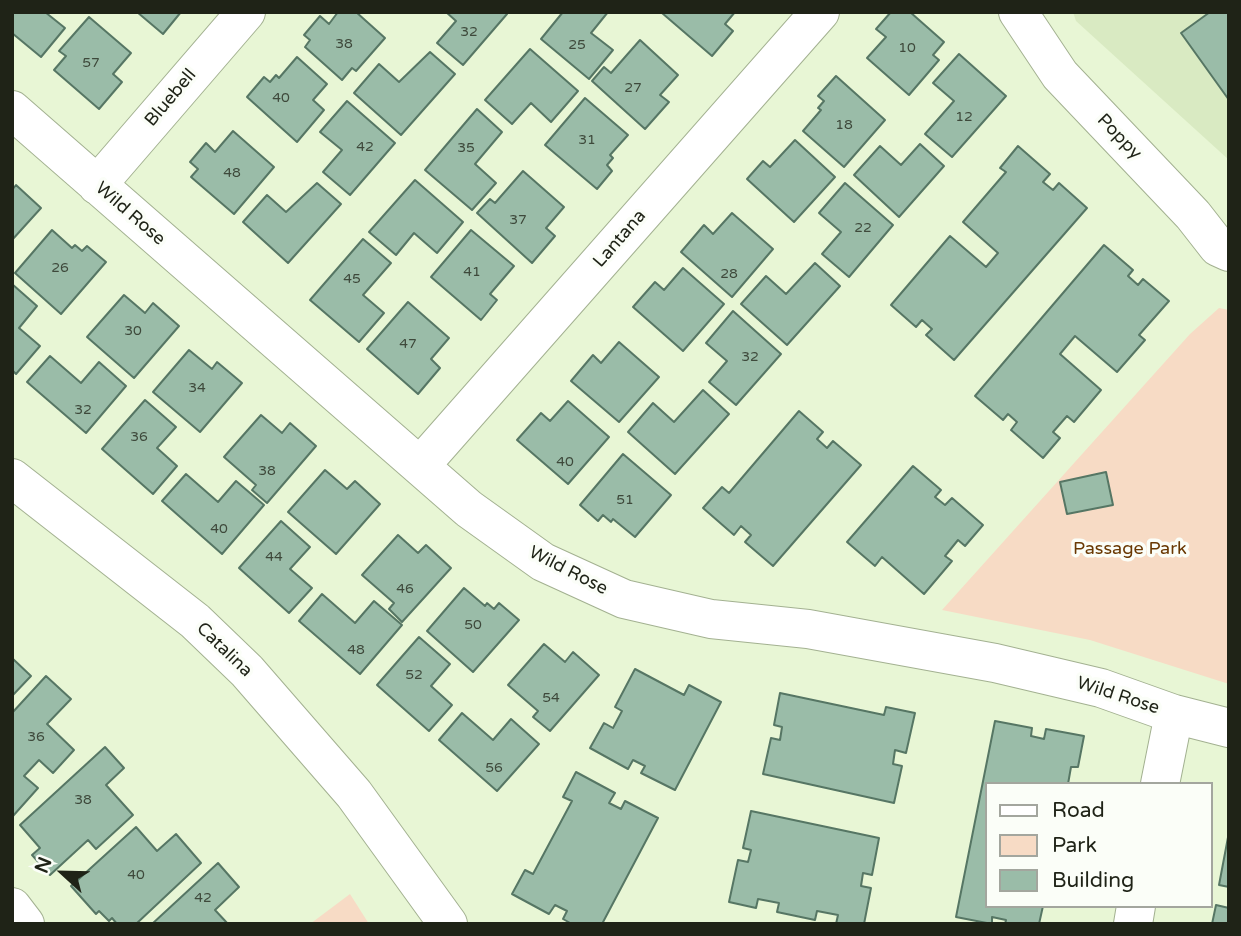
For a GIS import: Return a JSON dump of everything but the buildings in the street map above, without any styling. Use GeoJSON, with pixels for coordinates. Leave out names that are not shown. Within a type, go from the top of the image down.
{"type":"FeatureCollection","features":[{"type":"Feature","properties":{"kind":"street","name":"Bluebell"},"geometry":{"type":"LineString","coordinates":[[97,185],[246,12]]}},
{"type":"Feature","properties":{"kind":"street","name":"Lantana"},"geometry":{"type":"LineString","coordinates":[[420,466],[820,12]]}},
{"type":"Feature","properties":{"kind":"street","name":"Poppy"},"geometry":{"type":"LineString","coordinates":[[1018,12],[1060,75],[1194,215],[1218,247],[1229,252]]}},
{"type":"Feature","properties":{"kind":"street","name":"Wild Rose"},"geometry":{"type":"LineString","coordinates":[[12,110],[469,509],[543,562],[624,599],[711,620],[808,629],[995,663],[1101,688],[1174,714],[1229,728]]}},
{"type":"Feature","properties":{"kind":"street","name":"Catalina"},"geometry":{"type":"LineString","coordinates":[[12,478],[195,621],[247,670],[346,785],[448,924]]}},
{"type":"Feature","properties":{"kind":"street"},"geometry":{"type":"LineString","coordinates":[[1160,782],[1174,714]]}},
{"type":"Feature","properties":{"kind":"street","name":"Catalina"},"geometry":{"type":"LineString","coordinates":[[400,859],[429,924]]}},
{"type":"Feature","properties":{"kind":"street"},"geometry":{"type":"LineString","coordinates":[[12,907],[25,924]]}},
{"type":"Feature","properties":{"kind":"shaded area"},"geometry":{"type":"Polygon","coordinates":[[[1073,12],[1229,12],[1229,160],[1076,21],[1073,12]]]}},
{"type":"Feature","properties":{"kind":"green space","name":"Passage Park"},"geometry":{"type":"Polygon","coordinates":[[[1219,308],[1229,310],[1229,684],[1090,640],[942,610],[1190,334],[1219,308]]]}},
{"type":"Feature","properties":{"kind":"green space"},"geometry":{"type":"Polygon","coordinates":[[[350,894],[369,924],[310,924],[350,894]]]}}]}
